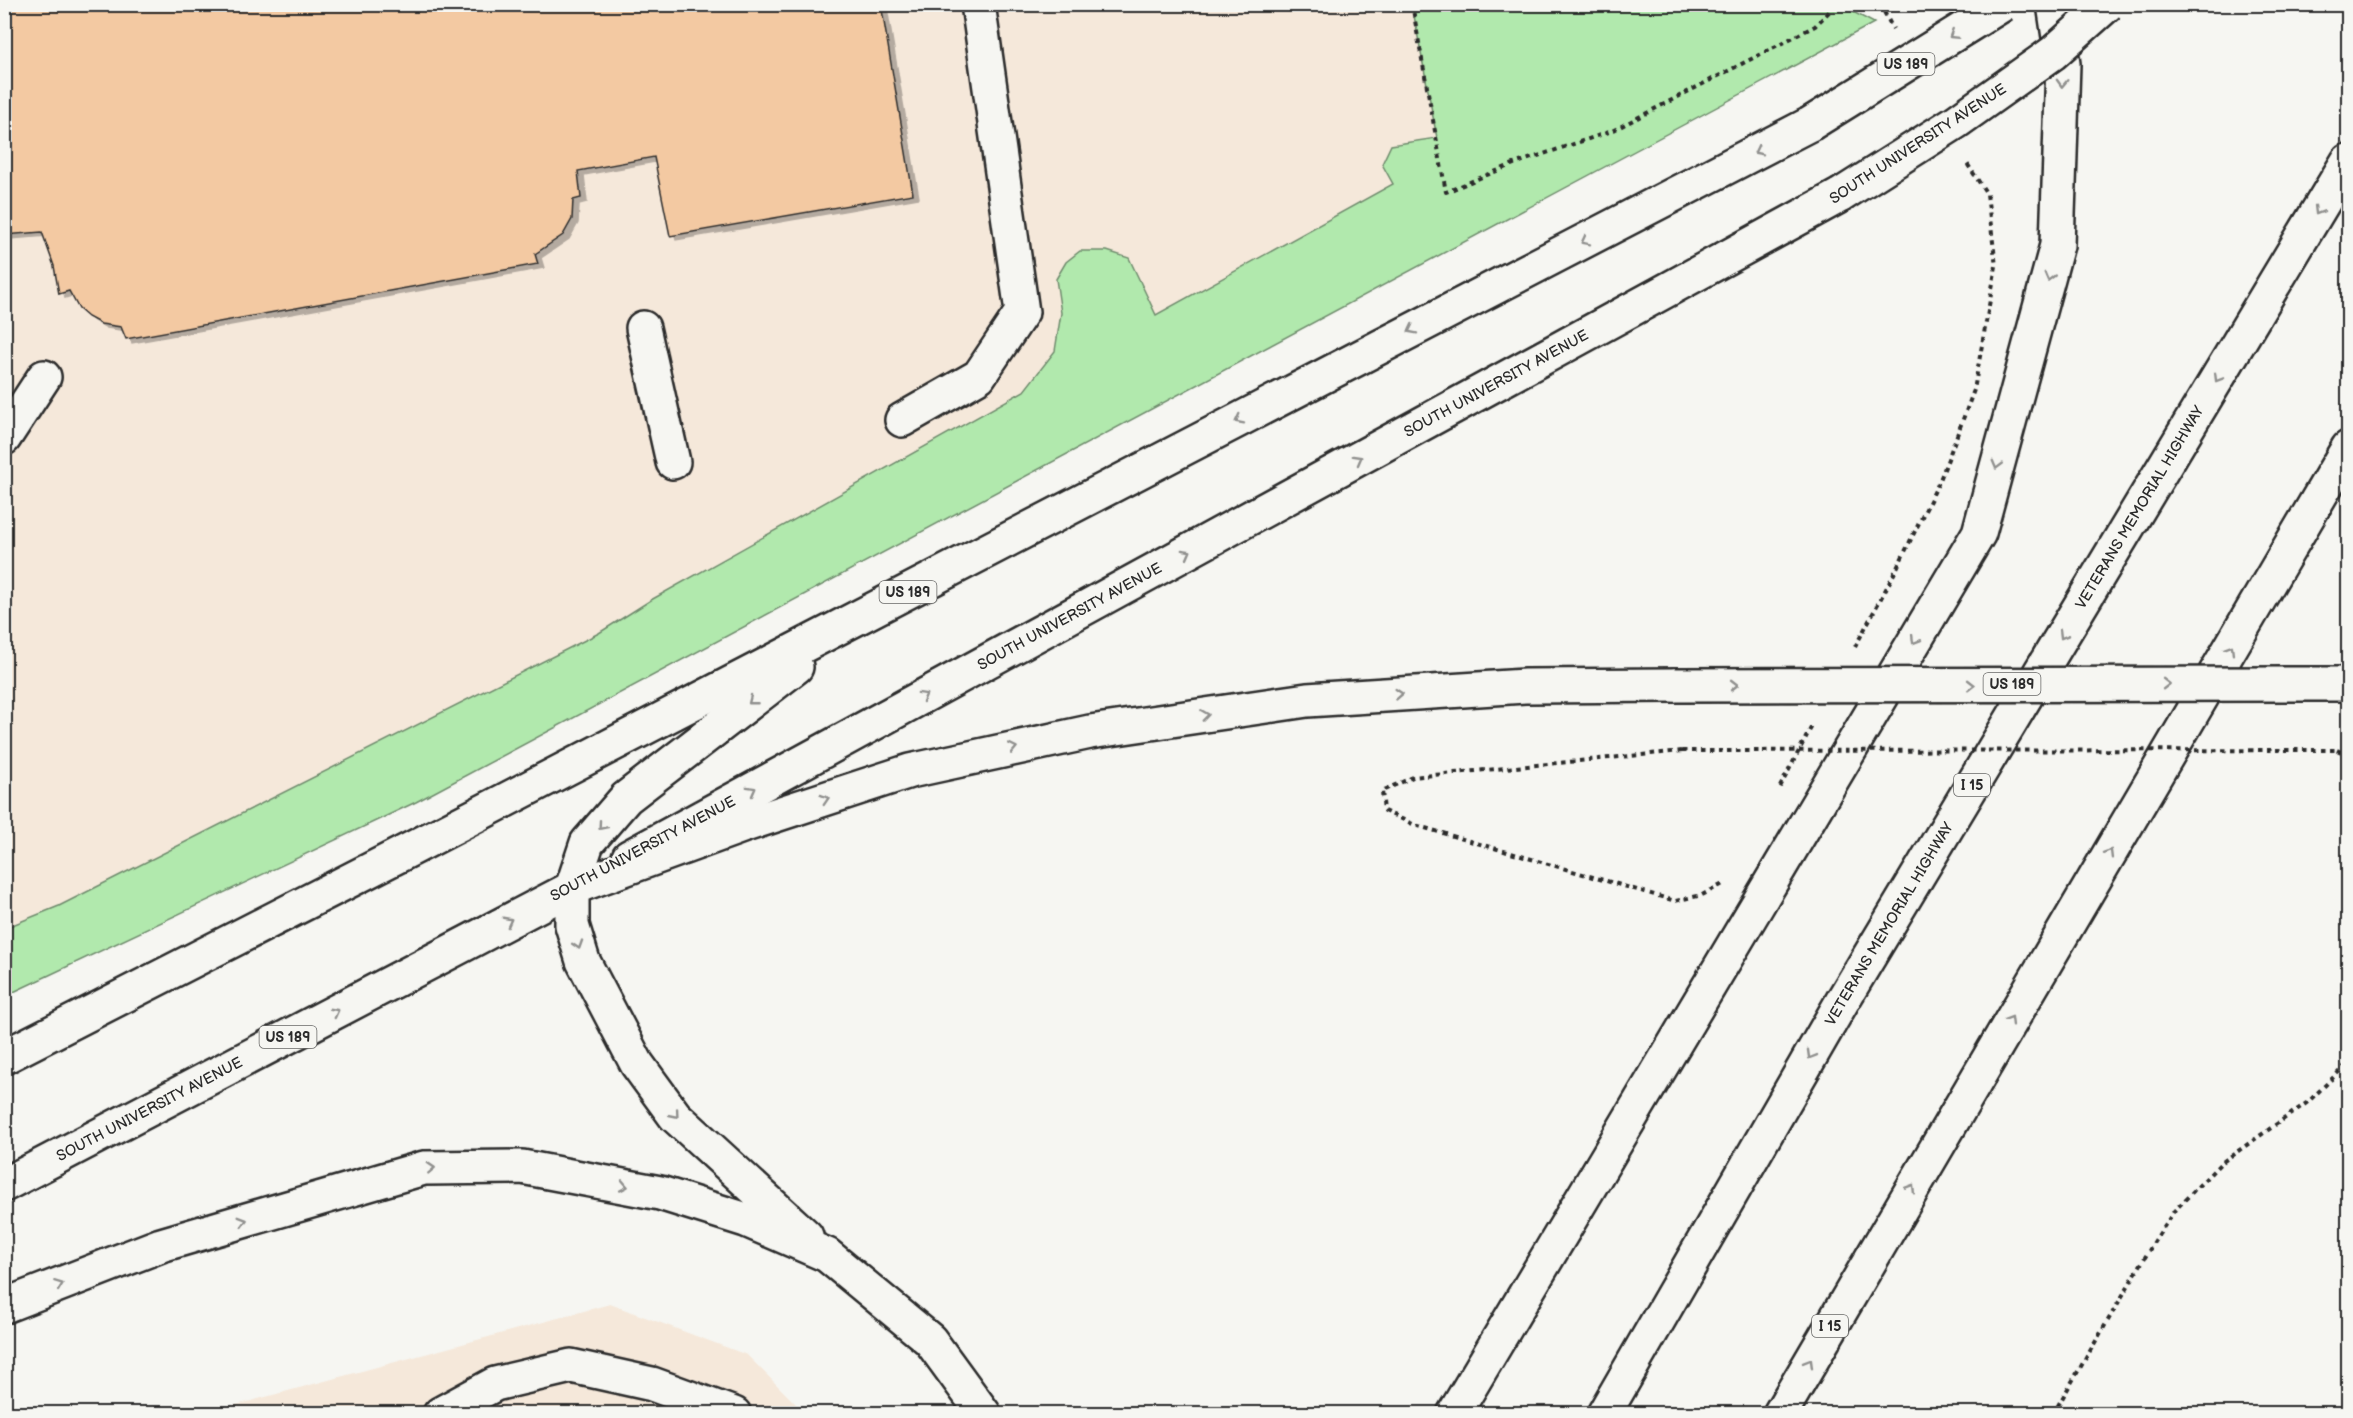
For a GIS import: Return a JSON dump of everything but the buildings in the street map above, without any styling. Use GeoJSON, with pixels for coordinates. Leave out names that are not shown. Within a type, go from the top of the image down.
{"type":"FeatureCollection","features":[{"type":"Feature","properties":{"kind":"main road"},"geometry":{"type":"LineString","coordinates":[[902,420],[979,376],[1022,312],[978,4]]}},
{"type":"Feature","properties":{"kind":"main road","name":"US 189"},"geometry":{"type":"LineString","coordinates":[[4,1057],[1810,124],[2003,4]]}},
{"type":"Feature","properties":{"kind":"main road"},"geometry":{"type":"LineString","coordinates":[[1454,1413],[1979,532],[2057,245],[2063,64],[2054,4]]}},
{"type":"Feature","properties":{"kind":"main road","name":"SOUTH UNIVERSITY AVENUE"},"geometry":{"type":"LineString","coordinates":[[4,1185],[572,888],[1841,195],[1956,122],[2054,53],[2108,4]]}},
{"type":"Feature","properties":{"kind":"main road","name":"VETERANS MEMORIAL HIGHWAY"},"geometry":{"type":"LineString","coordinates":[[1604,1413],[1843,1000],[2349,161]]}},
{"type":"Feature","properties":{"kind":"main road"},"geometry":{"type":"LineString","coordinates":[[643,328],[673,462]]}},
{"type":"Feature","properties":{"kind":"main road"},"geometry":{"type":"LineString","coordinates":[[4,438],[44,377]]}},
{"type":"Feature","properties":{"kind":"main road","name":"I 15"},"geometry":{"type":"LineString","coordinates":[[1780,1413],[2349,448]]}},
{"type":"Feature","properties":{"kind":"main road"},"geometry":{"type":"LineString","coordinates":[[864,614],[626,798],[586,843],[572,888],[572,925],[583,960],[637,1064],[675,1116],[706,1147],[827,1255],[930,1340],[984,1413]]}},
{"type":"Feature","properties":{"kind":"main road","name":"US 189"},"geometry":{"type":"LineString","coordinates":[[572,888],[745,825],[910,771],[1090,732],[1307,700],[1525,686],[2349,684]]}},
{"type":"Feature","properties":{"kind":"main road"},"geometry":{"type":"LineString","coordinates":[[4,1306],[161,1245],[423,1168],[522,1167],[660,1193],[746,1220],[827,1255]]}},
{"type":"Feature","properties":{"kind":"main road"},"geometry":{"type":"LineString","coordinates":[[440,1413],[495,1384],[571,1366],[652,1384],[734,1413]]}},
{"type":"Feature","properties":{"kind":"path"},"geometry":{"type":"LineString","coordinates":[[1412,4],[1446,192],[1510,165],[1612,131],[1815,26],[1837,4]]}},
{"type":"Feature","properties":{"kind":"path"},"geometry":{"type":"LineString","coordinates":[[1880,4],[1899,40]]}},
{"type":"Feature","properties":{"kind":"path"},"geometry":{"type":"LineString","coordinates":[[1851,653],[1896,570],[1940,480],[1974,390],[1996,266],[1987,194],[1964,158]]}},
{"type":"Feature","properties":{"kind":"path"},"geometry":{"type":"LineString","coordinates":[[1779,788],[1818,716]]}},
{"type":"Feature","properties":{"kind":"path"},"geometry":{"type":"LineString","coordinates":[[2337,750],[2349,755]]}},
{"type":"Feature","properties":{"kind":"path"},"geometry":{"type":"LineString","coordinates":[[1732,880],[1702,895],[1674,901],[1415,825],[1384,811],[1382,791],[1413,777],[1682,751],[2349,751]]}},
{"type":"Feature","properties":{"kind":"path"},"geometry":{"type":"LineString","coordinates":[[2053,1413],[2174,1211],[2221,1163],[2308,1102],[2349,1063]]}},
{"type":"Feature","properties":{"kind":"shaded area"},"geometry":{"type":"Polygon","coordinates":[[[1838,4],[1874,23],[416,802],[5,996],[4,5],[1838,4]]]}},
{"type":"Feature","properties":{"kind":"shaded area"},"geometry":{"type":"Polygon","coordinates":[[[610,1304],[747,1355],[805,1413],[203,1414],[610,1304]]]}},
{"type":"Feature","properties":{"kind":"green space"},"geometry":{"type":"Polygon","coordinates":[[[1838,4],[1874,23],[416,802],[5,996],[5,928],[59,906],[599,633],[651,600],[1024,391],[1055,351],[1061,313],[1056,279],[1066,262],[1080,251],[1107,251],[1129,258],[1156,315],[1393,184],[1382,164],[1391,145],[1437,138],[1412,5],[1838,4]]]}}]}
